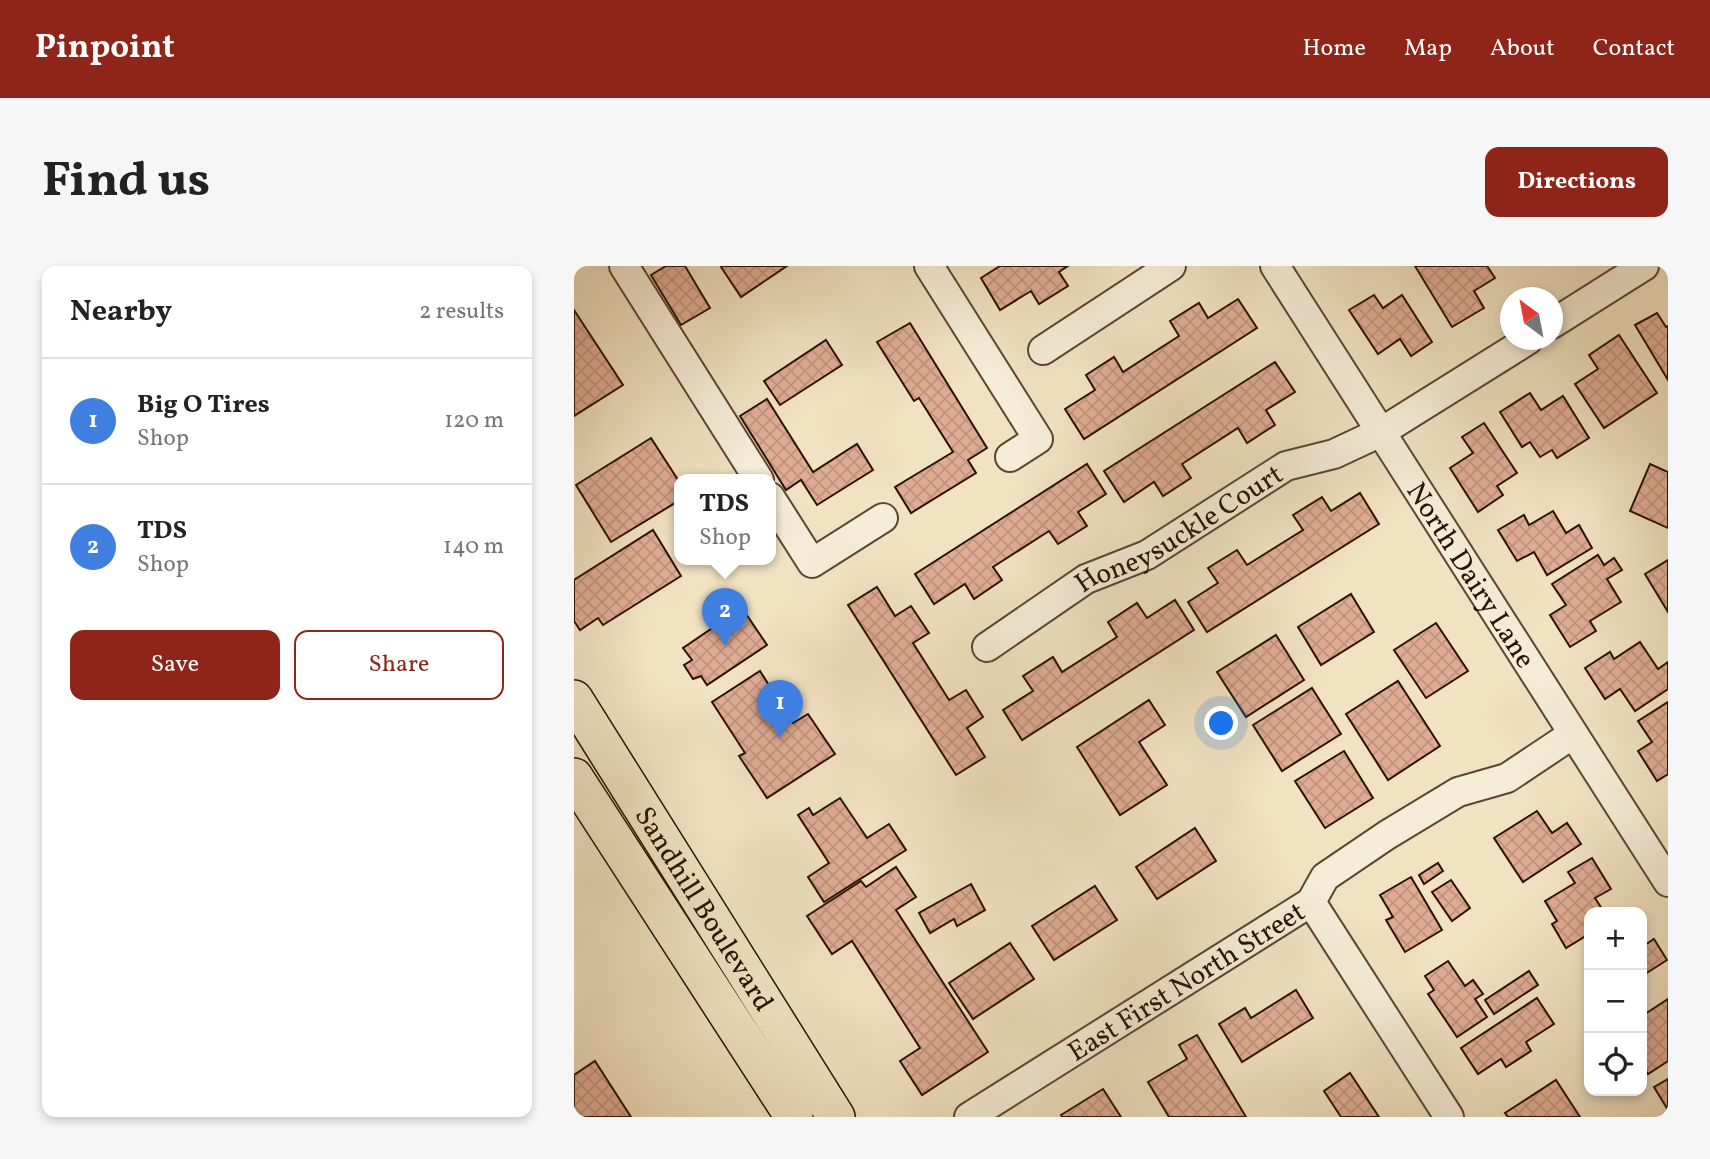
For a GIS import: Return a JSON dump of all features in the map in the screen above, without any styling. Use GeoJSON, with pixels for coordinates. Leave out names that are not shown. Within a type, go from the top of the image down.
{"type":"FeatureCollection","features":[{"type":"Feature","properties":{"kind":"main road","name":"Sandhill Boulevard"},"geometry":{"type":"LineString","coordinates":[[574,699],[836,1117]]}},
{"type":"Feature","properties":{"kind":"main road"},"geometry":{"type":"LineString","coordinates":[[574,755],[648,870],[682,872]]}},
{"type":"Feature","properties":{"kind":"main road","name":"Sandhill Boulevard"},"geometry":{"type":"LineString","coordinates":[[574,777],[794,1117]]}},
{"type":"Feature","properties":{"kind":"street"},"geometry":{"type":"LineString","coordinates":[[624,266],[755,474]]}},
{"type":"Feature","properties":{"kind":"street"},"geometry":{"type":"LineString","coordinates":[[929,266],[1038,439],[1010,457]]}},
{"type":"Feature","properties":{"kind":"street"},"geometry":{"type":"LineString","coordinates":[[1043,351],[1171,266]]}},
{"type":"Feature","properties":{"kind":"street","name":"North Dairy Lane"},"geometry":{"type":"LineString","coordinates":[[1275,266],[1668,882]]}},
{"type":"Feature","properties":{"kind":"street"},"geometry":{"type":"LineString","coordinates":[[1563,317],[1644,266]]}},
{"type":"Feature","properties":{"kind":"street","name":"Honeysuckle Court"},"geometry":{"type":"LineString","coordinates":[[987,647],[1086,579],[1147,555],[1286,466],[1334,454],[1381,432],[1512,350]]}},
{"type":"Feature","properties":{"kind":"street"},"geometry":{"type":"LineString","coordinates":[[776,505],[812,563],[883,518]]}},
{"type":"Feature","properties":{"kind":"street","name":"East First North Street"},"geometry":{"type":"LineString","coordinates":[[969,1117],[1311,902],[1325,877],[1387,835],[1458,792],[1507,778],[1573,734]]}},
{"type":"Feature","properties":{"kind":"street"},"geometry":{"type":"LineString","coordinates":[[1311,902],[1449,1117]]}},
{"type":"Feature","properties":{"kind":"building"},"geometry":{"type":"Polygon","coordinates":[[[666,266],[685,266],[710,308],[681,325],[651,275],[666,266]]]}},
{"type":"Feature","properties":{"kind":"building"},"geometry":{"type":"Polygon","coordinates":[[[787,266],[741,297],[721,267],[787,266]]]}},
{"type":"Feature","properties":{"kind":"building"},"geometry":{"type":"Polygon","coordinates":[[[1000,266],[1068,266],[1059,272],[1068,286],[1039,304],[1031,291],[1000,310],[981,278],[1000,266]]]}},
{"type":"Feature","properties":{"kind":"building"},"geometry":{"type":"Polygon","coordinates":[[[1415,266],[1487,266],[1495,278],[1474,291],[1484,308],[1452,327],[1415,266]]]}},
{"type":"Feature","properties":{"kind":"building"},"geometry":{"type":"Polygon","coordinates":[[[1374,295],[1383,308],[1402,295],[1432,342],[1411,356],[1400,339],[1378,354],[1349,310],[1374,295]]]}},
{"type":"Feature","properties":{"kind":"building"},"geometry":{"type":"Polygon","coordinates":[[[1238,299],[1257,328],[1084,439],[1065,409],[1095,390],[1086,375],[1114,357],[1123,372],[1179,336],[1170,321],[1199,303],[1208,318],[1238,299]]]}},
{"type":"Feature","properties":{"kind":"building"},"geometry":{"type":"Polygon","coordinates":[[[574,310],[623,385],[574,416],[574,310]]]}},
{"type":"Feature","properties":{"kind":"building"},"geometry":{"type":"Polygon","coordinates":[[[1657,313],[1666,327],[1668,326],[1668,380],[1635,325],[1657,313]]]}},
{"type":"Feature","properties":{"kind":"building"},"geometry":{"type":"Polygon","coordinates":[[[910,323],[987,448],[968,460],[976,473],[911,513],[895,487],[953,452],[919,398],[914,401],[877,342],[910,323]]]}},
{"type":"Feature","properties":{"kind":"building"},"geometry":{"type":"Polygon","coordinates":[[[1619,335],[1657,393],[1604,428],[1575,384],[1598,369],[1589,355],[1619,335]]]}},
{"type":"Feature","properties":{"kind":"building"},"geometry":{"type":"Polygon","coordinates":[[[826,340],[842,365],[780,405],[764,381],[826,340]]]}},
{"type":"Feature","properties":{"kind":"building"},"geometry":{"type":"Polygon","coordinates":[[[1275,362],[1295,392],[1266,410],[1275,425],[1247,443],[1238,428],[1182,464],[1191,478],[1163,496],[1154,482],[1124,502],[1104,471],[1275,362]]]}},
{"type":"Feature","properties":{"kind":"building"},"geometry":{"type":"Polygon","coordinates":[[[1530,393],[1541,410],[1563,396],[1589,438],[1557,458],[1552,450],[1540,457],[1530,442],[1522,447],[1500,412],[1530,393]]]}},
{"type":"Feature","properties":{"kind":"building"},"geometry":{"type":"Polygon","coordinates":[[[767,399],[813,472],[857,444],[873,470],[817,505],[801,480],[786,490],[740,416],[767,399]]]}},
{"type":"Feature","properties":{"kind":"building"},"geometry":{"type":"Polygon","coordinates":[[[1484,423],[1517,473],[1497,486],[1503,495],[1478,512],[1450,468],[1473,453],[1462,437],[1484,423]]]}},
{"type":"Feature","properties":{"kind":"building"},"geometry":{"type":"Polygon","coordinates":[[[651,438],[674,474],[674,504],[611,542],[576,485],[651,438]]]}},
{"type":"Feature","properties":{"kind":"building"},"geometry":{"type":"Polygon","coordinates":[[[1087,464],[1106,494],[1078,512],[1087,526],[1058,544],[1049,531],[993,567],[1002,580],[974,599],[965,584],[934,604],[915,574],[1087,464]]]}},
{"type":"Feature","properties":{"kind":"building"},"geometry":{"type":"Polygon","coordinates":[[[1650,464],[1668,472],[1668,528],[1630,511],[1650,464]]]}},
{"type":"Feature","properties":{"kind":"building"},"geometry":{"type":"Polygon","coordinates":[[[1360,493],[1379,524],[1207,632],[1188,602],[1218,583],[1208,568],[1237,550],[1247,565],[1303,530],[1293,515],[1322,497],[1331,511],[1360,493]]]}},
{"type":"Feature","properties":{"kind":"building"},"geometry":{"type":"Polygon","coordinates":[[[1553,511],[1566,533],[1579,525],[1592,548],[1547,575],[1534,552],[1517,561],[1498,530],[1524,515],[1529,525],[1553,511]]]}},
{"type":"Feature","properties":{"kind":"building"},"geometry":{"type":"Polygon","coordinates":[[[653,530],[681,576],[603,625],[598,618],[580,630],[574,621],[574,580],[653,530]]]}},
{"type":"Feature","properties":{"kind":"building"},"geometry":{"type":"Polygon","coordinates":[[[1598,555],[1604,565],[1614,558],[1622,570],[1607,579],[1621,602],[1590,621],[1596,631],[1570,647],[1550,615],[1566,605],[1552,584],[1598,555]]]}},
{"type":"Feature","properties":{"kind":"building"},"geometry":{"type":"Polygon","coordinates":[[[1668,560],[1668,612],[1645,574],[1668,560]]]}},
{"type":"Feature","properties":{"kind":"building"},"geometry":{"type":"Polygon","coordinates":[[[877,587],[895,616],[911,606],[929,633],[913,643],[949,700],[966,690],[983,717],[967,728],[985,757],[956,775],[848,605],[877,587]]]}},
{"type":"Feature","properties":{"kind":"building"},"geometry":{"type":"Polygon","coordinates":[[[1351,594],[1374,632],[1321,665],[1298,627],[1351,594]]]}},
{"type":"Feature","properties":{"kind":"building"},"geometry":{"type":"Polygon","coordinates":[[[1175,600],[1194,630],[1022,740],[1003,710],[1033,691],[1023,676],[1053,657],[1062,672],[1117,637],[1108,622],[1137,603],[1147,618],[1175,600]]]}},
{"type":"Feature","properties":{"kind":"building"},"geometry":{"type":"Polygon","coordinates":[[[742,608],[767,645],[707,685],[701,676],[693,679],[684,665],[692,660],[683,648],[742,608]]]}},
{"type":"Feature","properties":{"kind":"building"},"geometry":{"type":"Polygon","coordinates":[[[1436,623],[1468,671],[1426,698],[1394,650],[1436,623]]]}},
{"type":"Feature","properties":{"kind":"building"},"geometry":{"type":"Polygon","coordinates":[[[1276,635],[1304,680],[1246,717],[1217,672],[1276,635]]]}},
{"type":"Feature","properties":{"kind":"building"},"geometry":{"type":"Polygon","coordinates":[[[1640,642],[1658,669],[1668,662],[1668,689],[1635,711],[1620,689],[1605,699],[1585,668],[1610,652],[1614,659],[1640,642]]]}},
{"type":"Feature","properties":{"kind":"building"},"geometry":{"type":"Polygon","coordinates":[[[760,671],[793,723],[808,714],[835,754],[767,798],[739,756],[745,753],[712,702],[760,671]]]}},
{"type":"Feature","properties":{"kind":"building"},"geometry":{"type":"Polygon","coordinates":[[[1398,681],[1440,746],[1388,780],[1346,714],[1398,681]]]}},
{"type":"Feature","properties":{"kind":"building"},"geometry":{"type":"Polygon","coordinates":[[[1312,688],[1341,734],[1282,771],[1253,725],[1312,688]]]}},
{"type":"Feature","properties":{"kind":"building"},"geometry":{"type":"Polygon","coordinates":[[[1149,700],[1165,725],[1139,742],[1167,785],[1120,815],[1077,747],[1149,700]]]}},
{"type":"Feature","properties":{"kind":"building"},"geometry":{"type":"Polygon","coordinates":[[[1668,702],[1668,774],[1657,781],[1638,751],[1652,742],[1638,721],[1668,702]]]}},
{"type":"Feature","properties":{"kind":"building"},"geometry":{"type":"Polygon","coordinates":[[[1344,751],[1373,798],[1325,828],[1295,781],[1344,751]]]}},
{"type":"Feature","properties":{"kind":"building"},"geometry":{"type":"Polygon","coordinates":[[[840,798],[867,838],[889,824],[906,850],[824,902],[808,877],[829,863],[798,815],[809,808],[813,815],[840,798]]]}},
{"type":"Feature","properties":{"kind":"building"},"geometry":{"type":"Polygon","coordinates":[[[1537,811],[1552,833],[1567,823],[1581,844],[1523,882],[1494,838],[1537,811]]]}},
{"type":"Feature","properties":{"kind":"building"},"geometry":{"type":"Polygon","coordinates":[[[1195,828],[1216,861],[1157,899],[1136,867],[1195,828]]]}},
{"type":"Feature","properties":{"kind":"building"},"geometry":{"type":"Polygon","coordinates":[[[1592,858],[1611,889],[1595,898],[1601,907],[1584,907],[1584,937],[1566,948],[1552,924],[1557,921],[1545,901],[1575,883],[1568,872],[1592,858]]]}},
{"type":"Feature","properties":{"kind":"building"},"geometry":{"type":"Polygon","coordinates":[[[1438,863],[1443,871],[1424,884],[1419,875],[1438,863]]]}},
{"type":"Feature","properties":{"kind":"building"},"geometry":{"type":"Polygon","coordinates":[[[896,867],[916,897],[896,910],[988,1052],[922,1095],[900,1061],[920,1048],[852,941],[832,954],[807,916],[861,881],[866,887],[896,867]]]}},
{"type":"Feature","properties":{"kind":"building"},"geometry":{"type":"Polygon","coordinates":[[[1411,877],[1442,930],[1405,952],[1386,920],[1393,917],[1380,895],[1411,877]]]}},
{"type":"Feature","properties":{"kind":"building"},"geometry":{"type":"Polygon","coordinates":[[[1451,880],[1470,908],[1452,921],[1432,892],[1451,880]]]}},
{"type":"Feature","properties":{"kind":"building"},"geometry":{"type":"Polygon","coordinates":[[[971,884],[985,910],[957,926],[954,919],[930,933],[919,913],[971,884]]]}},
{"type":"Feature","properties":{"kind":"building"},"geometry":{"type":"Polygon","coordinates":[[[1095,886],[1117,920],[1054,960],[1032,926],[1095,886]]]}},
{"type":"Feature","properties":{"kind":"building"},"geometry":{"type":"Polygon","coordinates":[[[1654,939],[1667,960],[1647,973],[1647,970],[1647,944],[1654,939]]]}},
{"type":"Feature","properties":{"kind":"building"},"geometry":{"type":"Polygon","coordinates":[[[1010,943],[1034,979],[973,1019],[949,983],[1010,943]]]}},
{"type":"Feature","properties":{"kind":"building"},"geometry":{"type":"Polygon","coordinates":[[[1448,961],[1465,986],[1473,980],[1483,994],[1475,999],[1487,1017],[1457,1037],[1428,994],[1434,990],[1425,976],[1448,961]]]}},
{"type":"Feature","properties":{"kind":"building"},"geometry":{"type":"Polygon","coordinates":[[[1529,971],[1538,985],[1494,1014],[1485,1000],[1529,971]]]}},
{"type":"Feature","properties":{"kind":"building"},"geometry":{"type":"Polygon","coordinates":[[[1296,990],[1313,1018],[1242,1062],[1219,1024],[1245,1008],[1251,1018],[1296,990]]]}},
{"type":"Feature","properties":{"kind":"building"},"geometry":{"type":"Polygon","coordinates":[[[1537,998],[1554,1024],[1526,1042],[1531,1051],[1506,1067],[1501,1059],[1478,1074],[1461,1048],[1537,998]]]}},
{"type":"Feature","properties":{"kind":"building"},"geometry":{"type":"Polygon","coordinates":[[[1668,999],[1668,1061],[1648,1074],[1647,1072],[1647,1013],[1668,999]]]}},
{"type":"Feature","properties":{"kind":"building"},"geometry":{"type":"Polygon","coordinates":[[[1197,1035],[1246,1117],[1169,1117],[1148,1082],[1187,1059],[1179,1045],[1197,1035]]]}},
{"type":"Feature","properties":{"kind":"building"},"geometry":{"type":"Polygon","coordinates":[[[595,1061],[631,1117],[574,1117],[574,1075],[595,1061]]]}},
{"type":"Feature","properties":{"kind":"building"},"geometry":{"type":"Polygon","coordinates":[[[1350,1073],[1379,1117],[1341,1117],[1324,1091],[1350,1073]]]}},
{"type":"Feature","properties":{"kind":"building"},"geometry":{"type":"Polygon","coordinates":[[[1668,1079],[1668,1110],[1654,1087],[1668,1079]]]}},
{"type":"Feature","properties":{"kind":"building"},"geometry":{"type":"Polygon","coordinates":[[[1556,1080],[1580,1117],[1508,1117],[1505,1113],[1556,1080]]]}},
{"type":"Feature","properties":{"kind":"building"},"geometry":{"type":"Polygon","coordinates":[[[1103,1089],[1121,1117],[1062,1117],[1061,1115],[1103,1089]]]}},
{"type":"Feature","properties":{"kind":"place","name":"TDS"},"geometry":{"type":"Point","coordinates":[725,646]}},
{"type":"Feature","properties":{"kind":"place","name":"Big O Tires"},"geometry":{"type":"Point","coordinates":[780,738]}}]}
